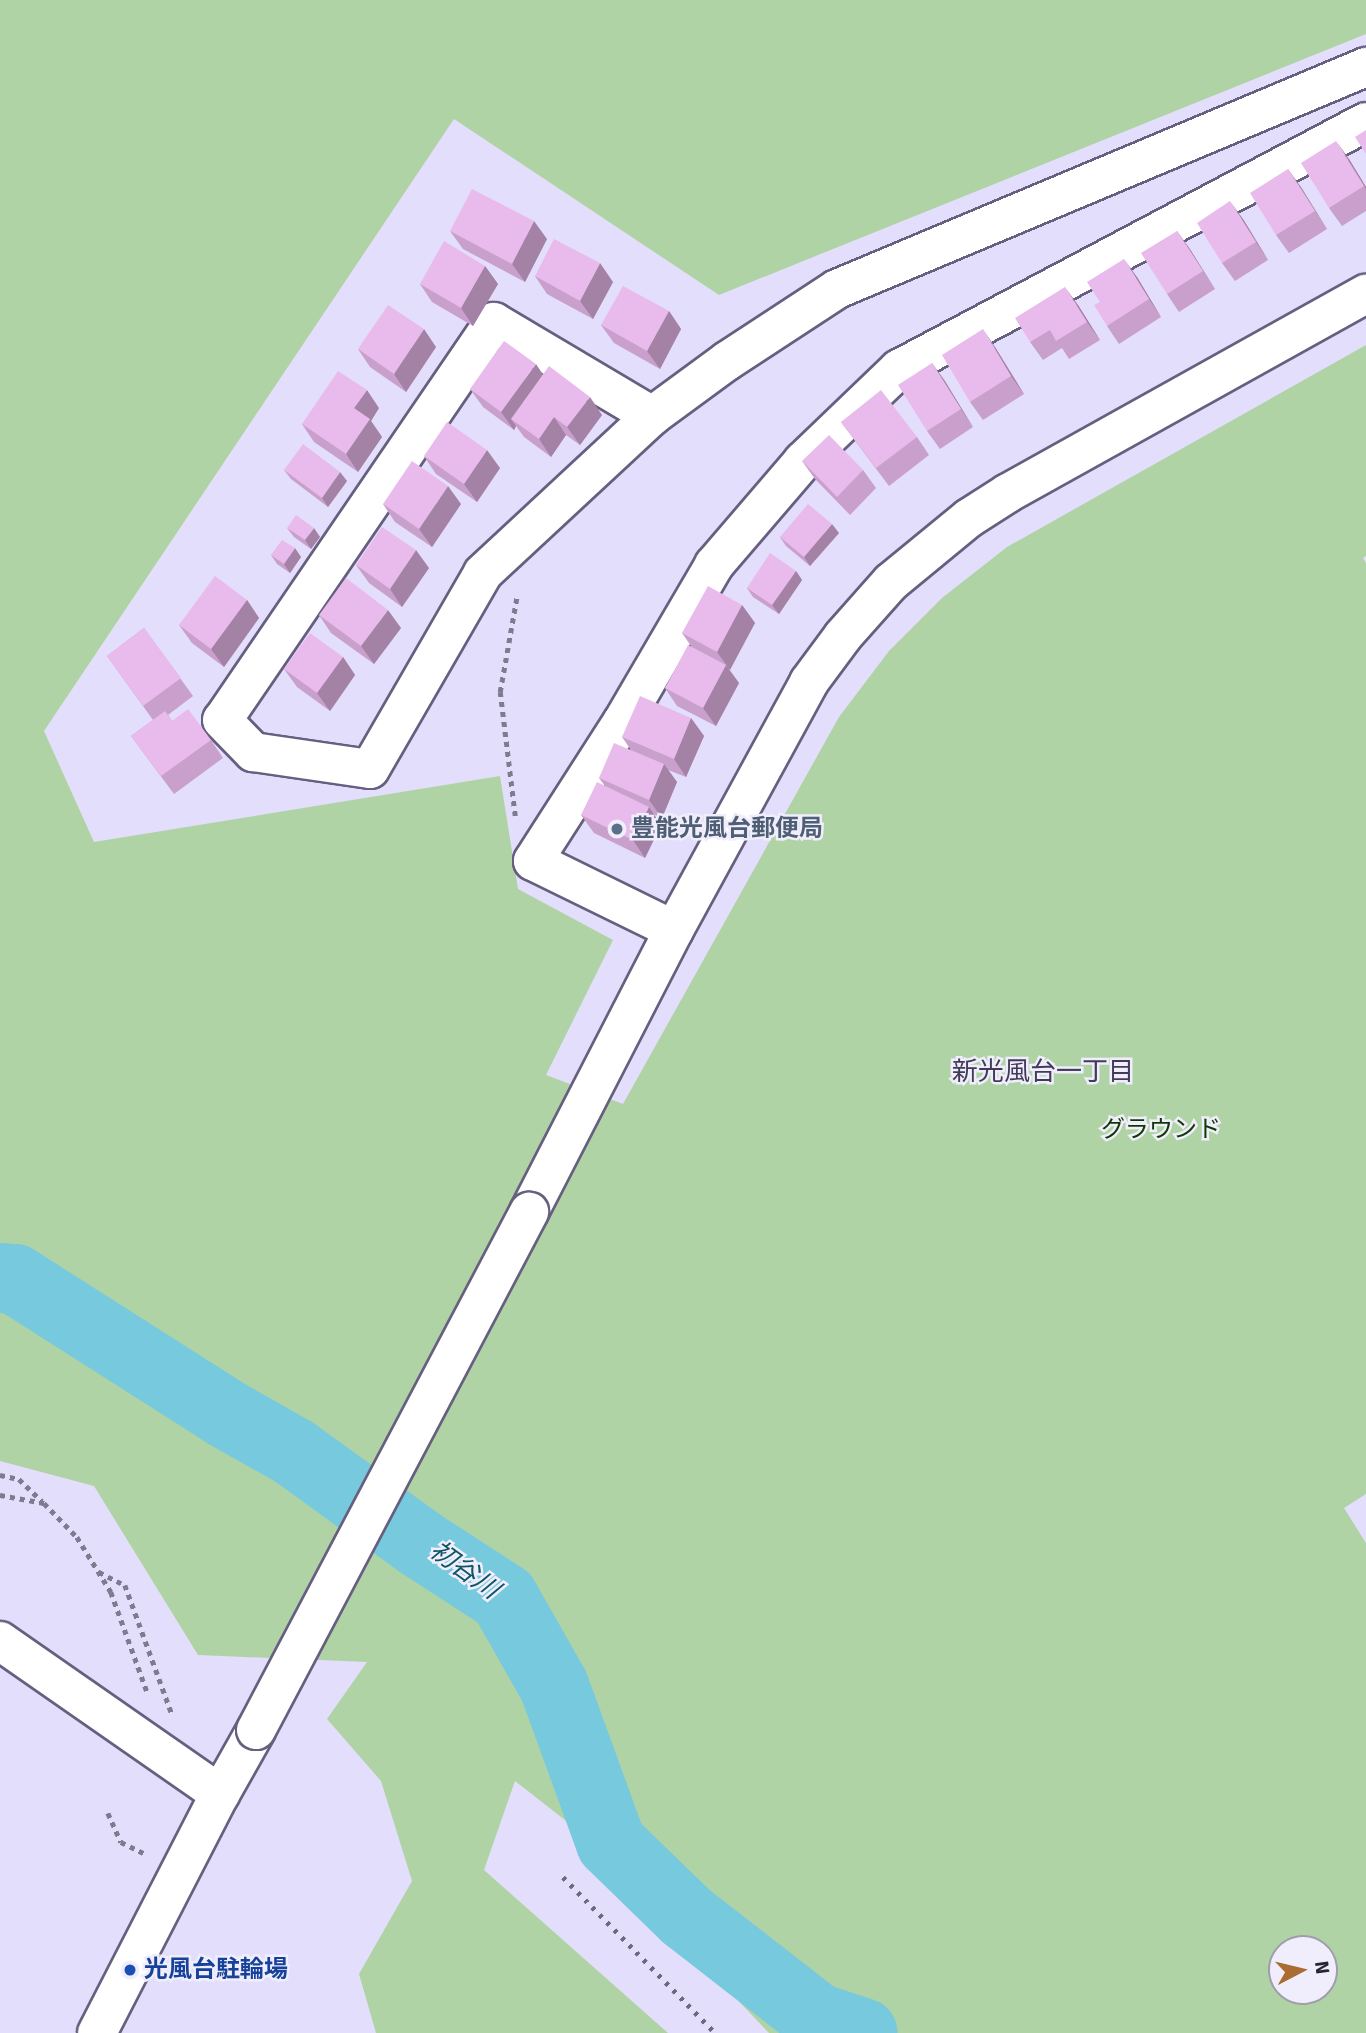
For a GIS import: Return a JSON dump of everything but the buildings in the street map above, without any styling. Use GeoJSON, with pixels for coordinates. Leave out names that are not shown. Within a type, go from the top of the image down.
{"type":"FeatureCollection","features":[{"type":"Feature","properties":{"kind":"street"},"geometry":{"type":"LineString","coordinates":[[652,416],[494,322],[222,720],[253,752],[370,769],[483,573],[652,416],[727,361],[837,289],[1366,67]]}},
{"type":"Feature","properties":{"kind":"street"},"geometry":{"type":"LineString","coordinates":[[674,930],[533,861],[623,722],[714,565],[803,461],[899,369],[1366,121]]}},
{"type":"Feature","properties":{"kind":"street"},"geometry":{"type":"LineString","coordinates":[[97,2033],[220,1794],[530,1212],[674,930],[809,682],[843,636],[891,582],[969,518],[1366,294]]}},
{"type":"Feature","properties":{"kind":"street"},"geometry":{"type":"LineString","coordinates":[[0,1642],[175,1766],[220,1794]]}},
{"type":"Feature","properties":{"kind":"path"},"geometry":{"type":"LineString","coordinates":[[529,530],[500,692],[519,848],[533,861]]}},
{"type":"Feature","properties":{"kind":"path"},"geometry":{"type":"LineString","coordinates":[[0,1475],[19,1479],[77,1536],[111,1592],[149,1696]]}},
{"type":"Feature","properties":{"kind":"path"},"geometry":{"type":"LineString","coordinates":[[0,1495],[44,1503]]}},
{"type":"Feature","properties":{"kind":"path"},"geometry":{"type":"LineString","coordinates":[[99,1572],[125,1585],[172,1708]]}},
{"type":"Feature","properties":{"kind":"path"},"geometry":{"type":"LineString","coordinates":[[108,1813],[121,1842],[151,1857]]}},
{"type":"Feature","properties":{"kind":"green space","name":"グラウンド"},"geometry":{"type":"Polygon","coordinates":[[[0,0],[1366,0],[1366,34],[719,295],[454,119],[44,731],[94,842],[500,776],[518,889],[613,940],[546,1075],[623,1104],[839,717],[889,651],[942,598],[1007,547],[1366,345],[1366,556],[1363,558],[1366,563],[1366,1494],[1344,1508],[1366,1543],[1366,2033],[769,2033],[570,1824],[515,1781],[484,1870],[668,2033],[376,2033],[359,1974],[412,1881],[381,1781],[327,1719],[367,1662],[198,1655],[94,1486],[0,1461],[0,0]]]}},
{"type":"Feature","properties":{"kind":"waterway","name":"初谷川"},"geometry":{"type":"LineString","coordinates":[[0,1278],[15,1279],[225,1413],[294,1452],[421,1544],[504,1598],[554,1686],[611,1843],[686,1916],[817,2018],[863,2033]]}},
{"type":"Feature","properties":{"kind":"railway"},"geometry":{"type":"LineString","coordinates":[[563,1877],[715,2033]]}},
{"type":"Feature","properties":{"kind":"place","name":"豊能光風台郵便局"},"geometry":{"type":"Point","coordinates":[617,829]}},
{"type":"Feature","properties":{"kind":"place","name":"光風台駐輪場"},"geometry":{"type":"Point","coordinates":[130,1970]}},
{"type":"Feature","properties":{"kind":"district","name":"新光風台一丁目"},"geometry":{"type":"Point","coordinates":[1043,1073]}}]}
